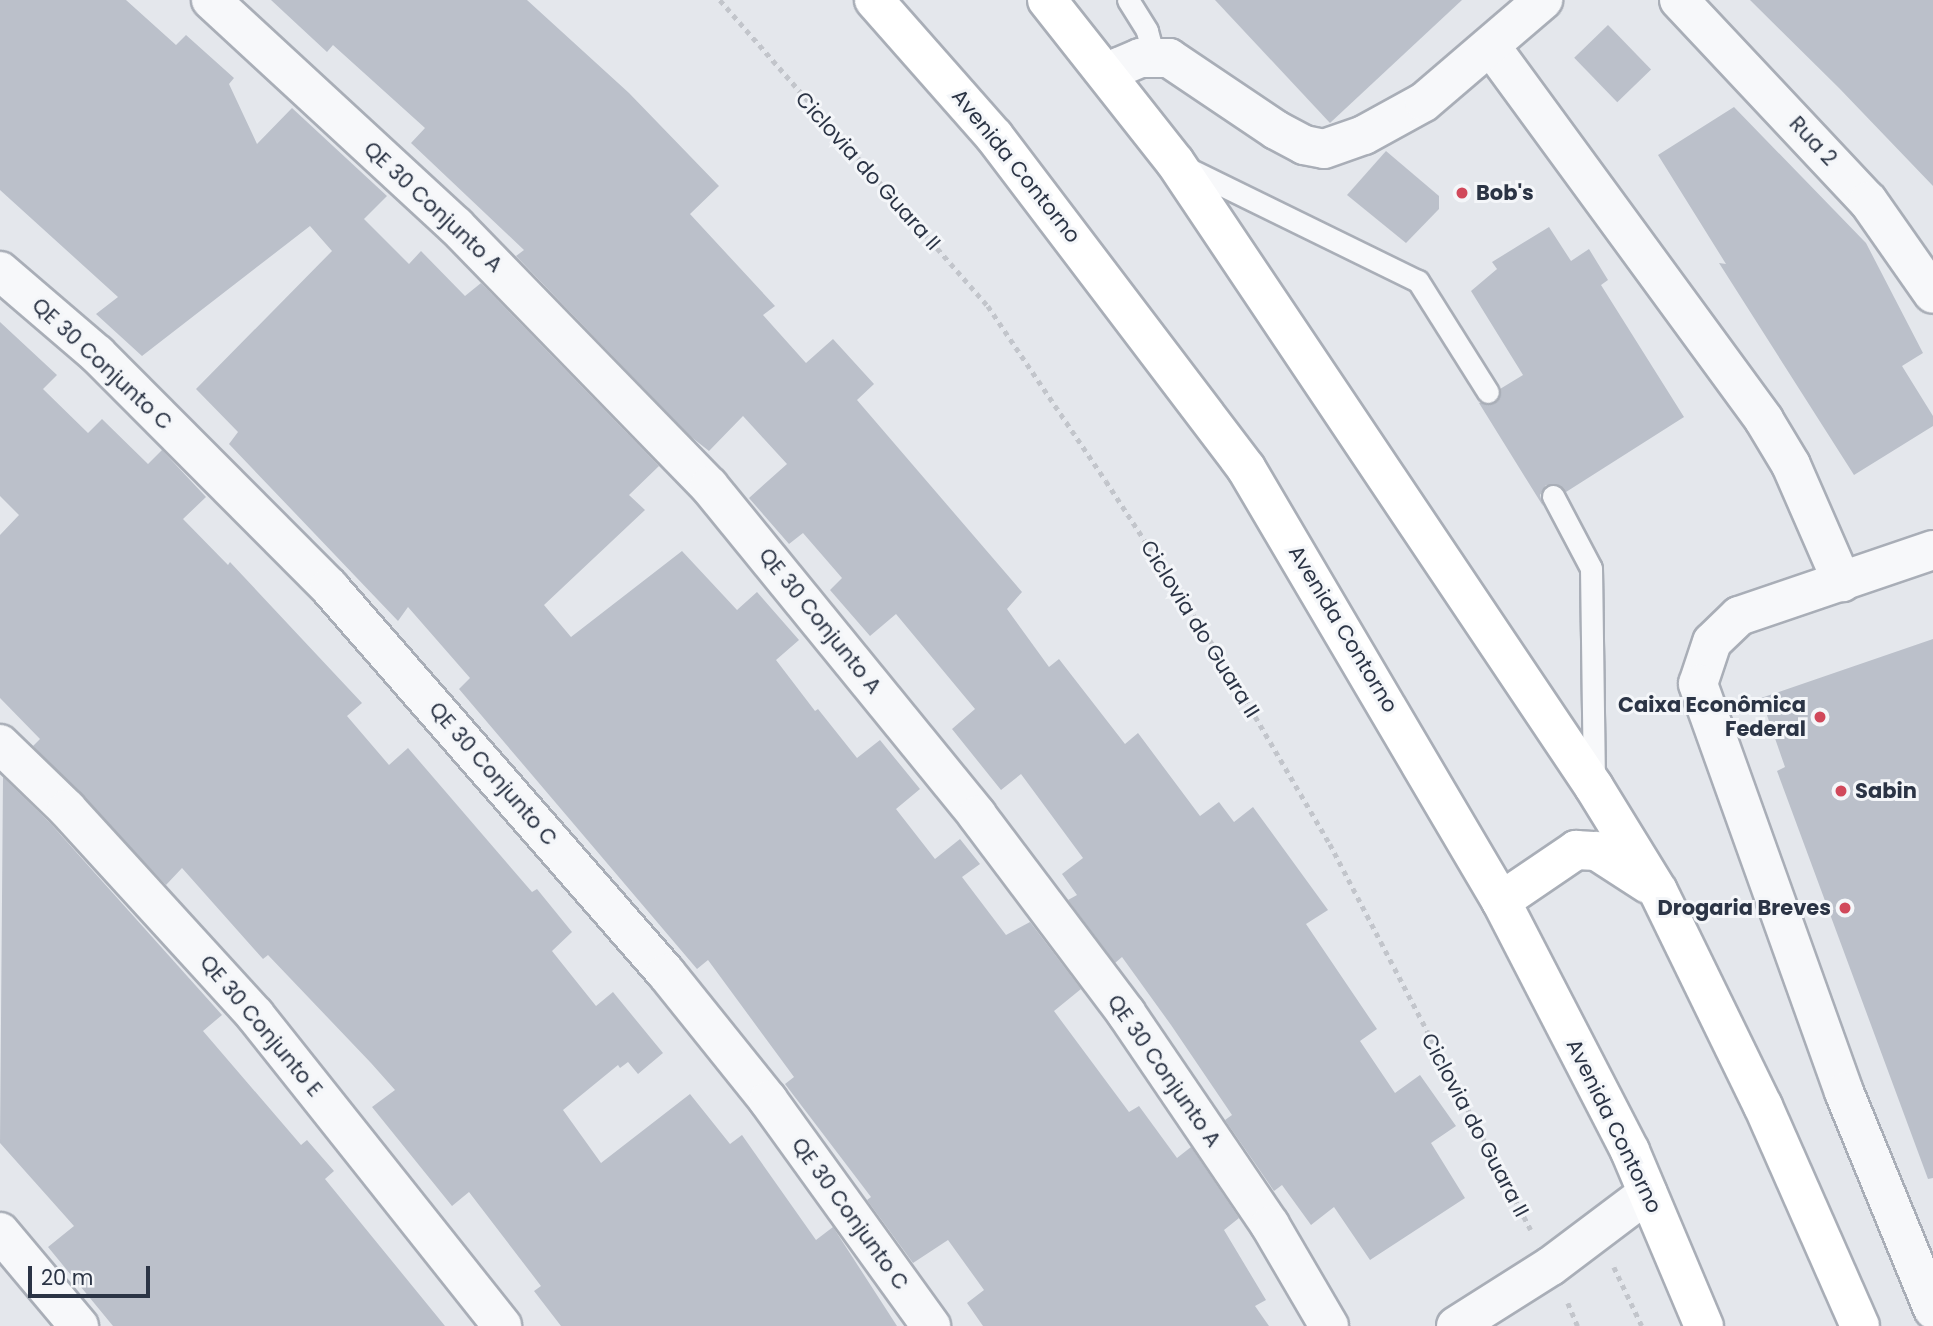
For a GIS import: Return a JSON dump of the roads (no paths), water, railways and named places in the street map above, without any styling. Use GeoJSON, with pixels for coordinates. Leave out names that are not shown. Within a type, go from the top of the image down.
{"type":"FeatureCollection","features":[{"type":"Feature","properties":{"kind":"main road","name":"Avenida Contorno"},"geometry":{"type":"LineString","coordinates":[[874,0],[1003,146],[1246,468],[1501,901],[1648,1193],[1704,1326]]}},
{"type":"Feature","properties":{"kind":"main road"},"geometry":{"type":"LineString","coordinates":[[1047,0],[1111,76],[1175,162],[1594,787],[1658,891],[1763,1106],[1860,1326]]}},
{"type":"Feature","properties":{"kind":"main road"},"geometry":{"type":"LineString","coordinates":[[1501,901],[1576,850],[1597,851],[1658,891]]}},
{"type":"Feature","properties":{"kind":"street","name":"QE 30 Conjunto A"},"geometry":{"type":"LineString","coordinates":[[211,0],[456,226],[644,414],[709,486],[977,815],[1126,1013],[1270,1225],[1329,1326]]}},
{"type":"Feature","properties":{"kind":"street"},"geometry":{"type":"LineString","coordinates":[[1111,76],[1119,66],[1154,57],[1182,64],[1285,135],[1324,149],[1364,135],[1424,102],[1492,47],[1543,0]]}},
{"type":"Feature","properties":{"kind":"street","name":"Rua 2"},"geometry":{"type":"LineString","coordinates":[[1679,0],[1868,201],[1933,294]]}},
{"type":"Feature","properties":{"kind":"street"},"geometry":{"type":"LineString","coordinates":[[1492,47],[1764,420],[1791,465],[1842,582]]}},
{"type":"Feature","properties":{"kind":"street","name":"QE 30 Conjunto C"},"geometry":{"type":"LineString","coordinates":[[0,271],[97,354],[329,587],[666,973],[768,1100],[931,1326]]}},
{"type":"Feature","properties":{"kind":"street"},"geometry":{"type":"LineString","coordinates":[[1933,550],[1768,605],[1723,627],[1712,642],[1698,684],[1844,1092],[1933,1309]]}},
{"type":"Feature","properties":{"kind":"street","name":"QE 30 Conjunto E"},"geometry":{"type":"LineString","coordinates":[[0,744],[67,809],[239,996],[502,1326]]}},
{"type":"Feature","properties":{"kind":"street"},"geometry":{"type":"LineString","coordinates":[[1456,1326],[1551,1266],[1648,1193]]}},
{"type":"Feature","properties":{"kind":"street"},"geometry":{"type":"LineString","coordinates":[[0,1232],[79,1326]]}},
{"type":"Feature","properties":{"kind":"lane"},"geometry":{"type":"LineString","coordinates":[[1128,0],[1147,31],[1154,57]]}},
{"type":"Feature","properties":{"kind":"lane"},"geometry":{"type":"LineString","coordinates":[[1175,162],[1418,281],[1488,392]]}},
{"type":"Feature","properties":{"kind":"lane"},"geometry":{"type":"LineString","coordinates":[[1553,496],[1591,568],[1594,787]]}},
{"type":"Feature","properties":{"kind":"place","name":"Bob's"},"geometry":{"type":"Point","coordinates":[1462,193]}},
{"type":"Feature","properties":{"kind":"place","name":"Caixa Econômica Federal"},"geometry":{"type":"Point","coordinates":[1820,717]}},
{"type":"Feature","properties":{"kind":"place","name":"Sabin"},"geometry":{"type":"Point","coordinates":[1841,791]}},
{"type":"Feature","properties":{"kind":"place","name":"Drogaria Breves"},"geometry":{"type":"Point","coordinates":[1845,908]}}]}
